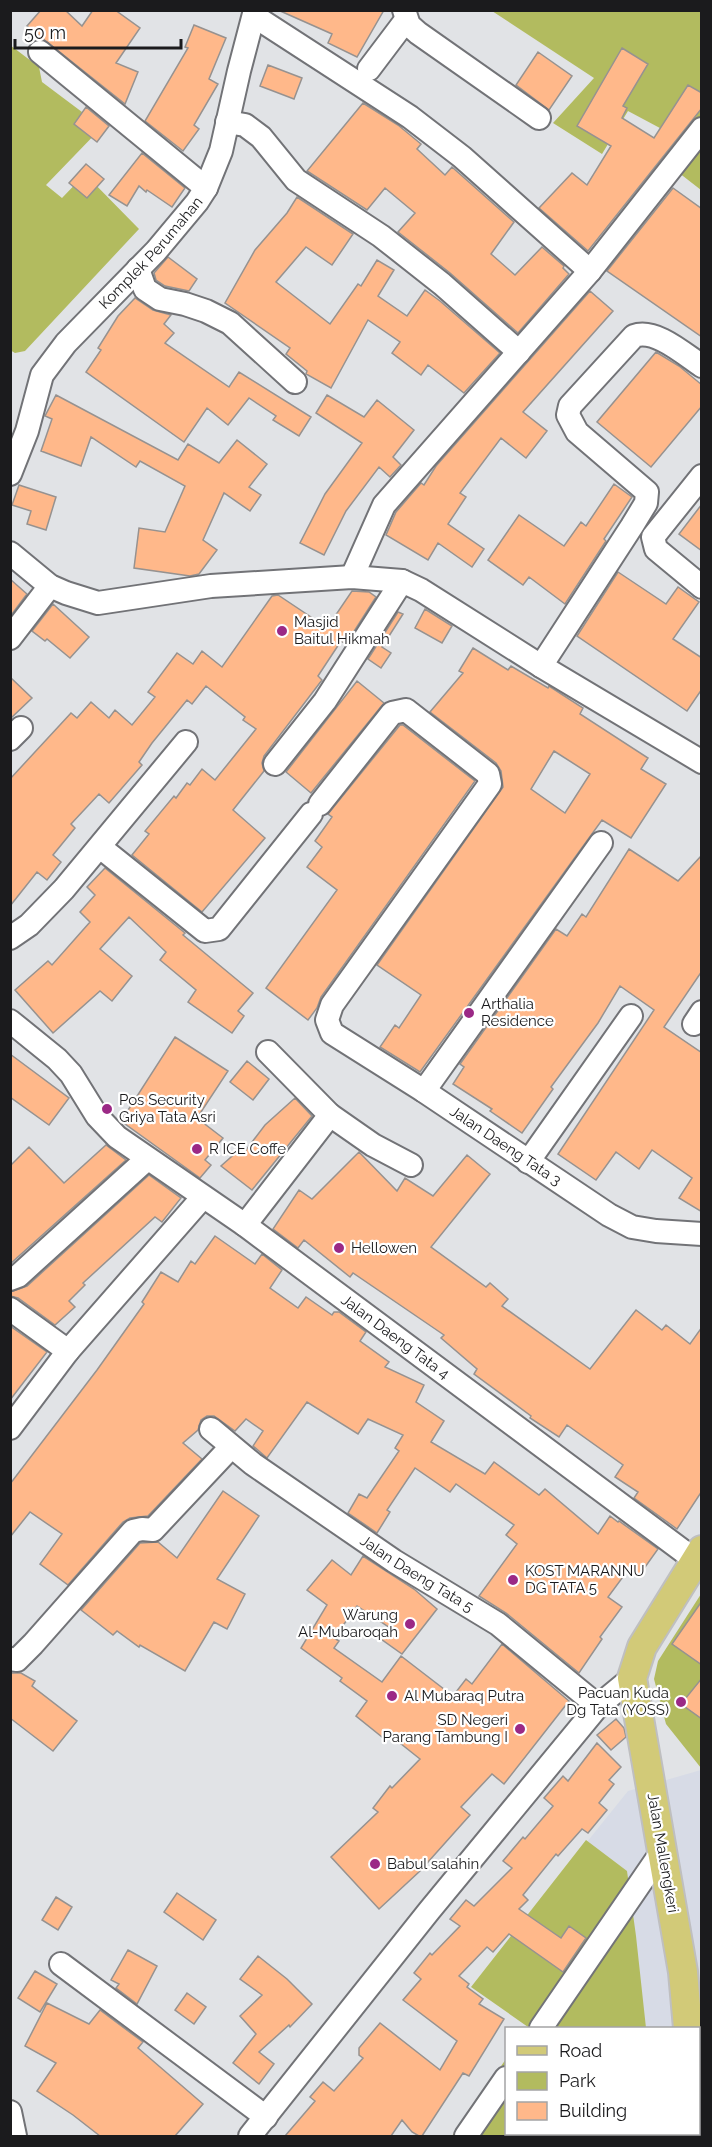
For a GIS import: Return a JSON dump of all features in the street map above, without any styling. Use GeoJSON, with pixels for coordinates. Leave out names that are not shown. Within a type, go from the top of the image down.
{"type":"FeatureCollection","features":[{"type":"Feature","properties":{"kind":"main road"},"geometry":{"type":"LineString","coordinates":[[632,1678],[642,1647],[698,1555]]}},
{"type":"Feature","properties":{"kind":"main road","name":"Jalan Mallengkeri"},"geometry":{"type":"LineString","coordinates":[[632,1678],[663,1850],[692,1974],[688,2027]]}},
{"type":"Feature","properties":{"kind":"street","name":"Komplek Perumahan"},"geometry":{"type":"LineString","coordinates":[[10,474],[27,431],[42,375],[66,343],[177,226],[206,188],[221,151],[255,13]]}},
{"type":"Feature","properties":{"kind":"street"},"geometry":{"type":"LineString","coordinates":[[255,13],[418,123],[470,164],[590,271]]}},
{"type":"Feature","properties":{"kind":"street"},"geometry":{"type":"LineString","coordinates":[[369,69],[405,15]]}},
{"type":"Feature","properties":{"kind":"street"},"geometry":{"type":"LineString","coordinates":[[405,15],[409,25],[418,33],[539,118]]}},
{"type":"Feature","properties":{"kind":"street"},"geometry":{"type":"LineString","coordinates":[[40,52],[206,188]]}},
{"type":"Feature","properties":{"kind":"street"},"geometry":{"type":"LineString","coordinates":[[228,122],[245,125],[261,137],[296,180],[381,236],[442,284],[519,352]]}},
{"type":"Feature","properties":{"kind":"street"},"geometry":{"type":"LineString","coordinates":[[352,577],[384,505],[590,271],[701,130]]}},
{"type":"Feature","properties":{"kind":"street"},"geometry":{"type":"LineString","coordinates":[[138,269],[145,289],[160,299],[206,311],[230,323],[295,382]]}},
{"type":"Feature","properties":{"kind":"street"},"geometry":{"type":"LineString","coordinates":[[541,666],[648,499],[647,492],[577,432],[568,415],[570,406],[634,336],[640,334],[656,336],[702,366]]}},
{"type":"Feature","properties":{"kind":"street"},"geometry":{"type":"LineString","coordinates":[[702,476],[655,534],[654,543],[656,549],[702,587]]}},
{"type":"Feature","properties":{"kind":"street"},"geometry":{"type":"LineString","coordinates":[[10,553],[50,585],[66,593],[98,603],[211,586],[352,577],[402,581],[422,590],[541,666],[702,762]]}},
{"type":"Feature","properties":{"kind":"street"},"geometry":{"type":"LineString","coordinates":[[275,764],[325,701],[402,581]]}},
{"type":"Feature","properties":{"kind":"street"},"geometry":{"type":"LineString","coordinates":[[10,638],[50,585]]}},
{"type":"Feature","properties":{"kind":"street","name":"Jalan Daeng Tata 3"},"geometry":{"type":"LineString","coordinates":[[100,847],[205,931],[219,929],[392,713],[406,710],[488,774],[490,784],[332,1005],[327,1020],[332,1033],[424,1091],[609,1215],[632,1227],[702,1234]]}},
{"type":"Feature","properties":{"kind":"street"},"geometry":{"type":"LineString","coordinates":[[10,938],[28,925],[64,889],[186,742]]}},
{"type":"Feature","properties":{"kind":"street"},"geometry":{"type":"LineString","coordinates":[[424,1091],[601,843]]}},
{"type":"Feature","properties":{"kind":"street"},"geometry":{"type":"LineString","coordinates":[[528,1162],[631,1016]]}},
{"type":"Feature","properties":{"kind":"street","name":"Jalan Daeng Tata 4"},"geometry":{"type":"LineString","coordinates":[[10,1021],[57,1059],[71,1074],[97,1116],[117,1137],[245,1225],[698,1555]]}},
{"type":"Feature","properties":{"kind":"street"},"geometry":{"type":"LineString","coordinates":[[268,1052],[330,1115],[373,1145],[411,1165]]}},
{"type":"Feature","properties":{"kind":"street"},"geometry":{"type":"LineString","coordinates":[[245,1225],[330,1115]]}},
{"type":"Feature","properties":{"kind":"street"},"geometry":{"type":"LineString","coordinates":[[10,1279],[18,1276],[147,1159]]}},
{"type":"Feature","properties":{"kind":"street"},"geometry":{"type":"LineString","coordinates":[[10,1428],[68,1351],[202,1197]]}},
{"type":"Feature","properties":{"kind":"street"},"geometry":{"type":"LineString","coordinates":[[10,1309],[68,1351]]}},
{"type":"Feature","properties":{"kind":"street","name":"Jalan Daeng Tata 5"},"geometry":{"type":"LineString","coordinates":[[211,1429],[231,1447],[394,1561],[498,1624],[598,1707]]}},
{"type":"Feature","properties":{"kind":"street"},"geometry":{"type":"LineString","coordinates":[[10,1659],[16,1660],[33,1644],[133,1531],[153,1530],[231,1447]]}},
{"type":"Feature","properties":{"kind":"street"},"geometry":{"type":"LineString","coordinates":[[250,2136],[429,1911],[598,1707],[632,1678]]}},
{"type":"Feature","properties":{"kind":"street"},"geometry":{"type":"LineString","coordinates":[[542,2027],[663,1850]]}},
{"type":"Feature","properties":{"kind":"street"},"geometry":{"type":"LineString","coordinates":[[60,1964],[266,2117]]}},
{"type":"Feature","properties":{"kind":"street"},"geometry":{"type":"LineString","coordinates":[[466,2136],[505,2081]]}},
{"type":"Feature","properties":{"kind":"street"},"geometry":{"type":"LineString","coordinates":[[10,2112],[15,2136]]}},
{"type":"Feature","properties":{"kind":"shaded area"},"geometry":{"type":"Polygon","coordinates":[[[701,1770],[701,2136],[460,2136],[700,2135],[700,2027],[533,2027],[570,1863],[628,1791],[701,1770]]]}},
{"type":"Feature","properties":{"kind":"green space"},"geometry":{"type":"Polygon","coordinates":[[[492,11],[701,11],[701,190],[674,169],[688,143],[628,111],[602,154],[553,123],[594,78],[492,11]]]}},
{"type":"Feature","properties":{"kind":"green space"},"geometry":{"type":"Polygon","coordinates":[[[10,45],[39,67],[42,82],[102,127],[46,185],[62,198],[85,174],[139,229],[25,351],[15,353],[10,350],[10,45]]]}},
{"type":"Feature","properties":{"kind":"green space","name":"Pacuan Kuda Dg Tata (YOSS)"},"geometry":{"type":"Polygon","coordinates":[[[701,1594],[701,1768],[666,1724],[654,1679],[658,1661],[701,1594]]]}},
{"type":"Feature","properties":{"kind":"green space"},"geometry":{"type":"Polygon","coordinates":[[[586,1840],[627,1871],[646,2027],[528,2027],[471,1987],[586,1840]]]}},
{"type":"Feature","properties":{"kind":"green space"},"geometry":{"type":"Polygon","coordinates":[[[505,2060],[505,2135],[657,2136],[452,2136],[505,2060]]]}},
{"type":"Feature","properties":{"kind":"building"},"geometry":{"type":"Polygon","coordinates":[[[41,10],[65,10],[82,26],[93,10],[115,10],[140,28],[116,63],[138,72],[125,104],[27,26],[41,10]]]}},
{"type":"Feature","properties":{"kind":"building"},"geometry":{"type":"Polygon","coordinates":[[[278,10],[384,10],[357,57],[328,43],[332,34],[278,10]]]}},
{"type":"Feature","properties":{"kind":"building"},"geometry":{"type":"Polygon","coordinates":[[[194,25],[226,38],[209,79],[218,84],[194,125],[199,129],[183,151],[145,121],[188,48],[185,47],[194,25]]]}},
{"type":"Feature","properties":{"kind":"building"},"geometry":{"type":"Polygon","coordinates":[[[622,48],[648,64],[623,106],[627,108],[622,118],[654,138],[688,85],[702,93],[702,108],[588,251],[539,208],[572,173],[587,185],[611,146],[577,126],[622,48]]]}},
{"type":"Feature","properties":{"kind":"building"},"geometry":{"type":"Polygon","coordinates":[[[538,52],[572,76],[549,110],[516,85],[538,52]]]}},
{"type":"Feature","properties":{"kind":"building"},"geometry":{"type":"Polygon","coordinates":[[[268,65],[302,78],[294,99],[260,86],[268,65]]]}},
{"type":"Feature","properties":{"kind":"building"},"geometry":{"type":"Polygon","coordinates":[[[363,103],[398,125],[421,144],[417,149],[445,175],[452,167],[514,222],[491,254],[515,275],[542,247],[564,266],[563,268],[569,274],[518,333],[450,273],[398,232],[415,213],[385,188],[367,210],[307,171],[363,103]]]}},
{"type":"Feature","properties":{"kind":"building"},"geometry":{"type":"Polygon","coordinates":[[[86,107],[109,126],[97,142],[74,124],[86,107]]]}},
{"type":"Feature","properties":{"kind":"building"},"geometry":{"type":"Polygon","coordinates":[[[142,153],[185,188],[172,207],[139,186],[127,206],[109,195],[142,153]]]}},
{"type":"Feature","properties":{"kind":"building"},"geometry":{"type":"Polygon","coordinates":[[[86,164],[104,179],[87,198],[69,183],[86,164]]]}},
{"type":"Feature","properties":{"kind":"building"},"geometry":{"type":"Polygon","coordinates":[[[673,188],[702,209],[702,337],[607,271],[673,188]]]}},
{"type":"Feature","properties":{"kind":"building"},"geometry":{"type":"Polygon","coordinates":[[[297,197],[353,234],[332,265],[306,247],[276,282],[330,324],[358,284],[361,286],[377,260],[394,270],[378,296],[407,316],[425,290],[500,353],[464,393],[428,365],[421,375],[392,353],[400,342],[368,320],[331,388],[306,374],[307,371],[286,354],[290,348],[225,303],[255,250],[287,213],[297,197]]]}},
{"type":"Feature","properties":{"kind":"building"},"geometry":{"type":"Polygon","coordinates":[[[168,257],[197,279],[189,291],[165,286],[156,280],[154,273],[168,257]]]}},
{"type":"Feature","properties":{"kind":"building"},"geometry":{"type":"Polygon","coordinates":[[[590,291],[613,311],[523,412],[547,431],[526,458],[501,438],[460,493],[466,497],[448,524],[484,549],[472,567],[438,543],[428,560],[386,535],[396,512],[421,483],[424,485],[436,466],[590,291]]]}},
{"type":"Feature","properties":{"kind":"building"},"geometry":{"type":"Polygon","coordinates":[[[135,298],[153,310],[171,315],[164,324],[174,333],[165,343],[229,387],[239,372],[311,417],[299,436],[273,420],[276,416],[249,398],[228,425],[207,408],[184,442],[86,372],[101,350],[98,348],[118,316],[135,298]]]}},
{"type":"Feature","properties":{"kind":"building"},"geometry":{"type":"Polygon","coordinates":[[[656,352],[679,366],[702,385],[702,406],[651,467],[597,422],[656,352]]]}},
{"type":"Feature","properties":{"kind":"building"},"geometry":{"type":"Polygon","coordinates":[[[56,395],[178,460],[188,444],[219,463],[237,440],[267,464],[249,487],[261,495],[250,511],[224,493],[203,540],[217,550],[199,574],[190,576],[134,568],[139,528],[165,532],[185,486],[140,461],[136,467],[91,437],[81,466],[41,451],[52,419],[45,416],[56,395]]]}},
{"type":"Feature","properties":{"kind":"building"},"geometry":{"type":"Polygon","coordinates":[[[327,395],[364,417],[377,400],[414,430],[393,457],[401,465],[390,477],[379,467],[346,511],[324,555],[300,543],[325,494],[362,443],[316,413],[327,395]]]}},
{"type":"Feature","properties":{"kind":"building"},"geometry":{"type":"Polygon","coordinates":[[[614,484],[632,497],[565,604],[529,577],[523,585],[488,560],[519,515],[564,546],[581,522],[586,526],[614,484]]]}},
{"type":"Feature","properties":{"kind":"building"},"geometry":{"type":"Polygon","coordinates":[[[19,485],[56,497],[46,530],[27,524],[31,511],[12,505],[19,485]]]}},
{"type":"Feature","properties":{"kind":"building"},"geometry":{"type":"Polygon","coordinates":[[[702,504],[702,551],[679,534],[702,504]]]}},
{"type":"Feature","properties":{"kind":"building"},"geometry":{"type":"Polygon","coordinates":[[[618,572],[666,604],[678,587],[699,602],[673,639],[702,658],[702,689],[687,711],[577,636],[618,572]]]}},
{"type":"Feature","properties":{"kind":"building"},"geometry":{"type":"Polygon","coordinates":[[[10,579],[27,594],[12,614],[10,613],[10,579]]]}},
{"type":"Feature","properties":{"kind":"building"},"geometry":{"type":"Polygon","coordinates":[[[352,591],[369,592],[376,597],[346,644],[341,641],[318,676],[322,680],[264,756],[262,763],[264,771],[233,810],[265,838],[202,912],[132,855],[149,834],[145,831],[174,796],[176,798],[187,783],[190,785],[202,769],[215,780],[256,729],[243,720],[245,717],[206,686],[192,704],[187,700],[152,743],[139,762],[142,765],[109,803],[99,794],[71,824],[75,828],[53,855],[61,862],[47,880],[37,872],[10,906],[10,779],[71,713],[77,718],[91,702],[109,718],[115,710],[132,725],[155,697],[148,692],[177,653],[193,664],[202,651],[222,667],[272,596],[278,595],[323,625],[325,622],[329,625],[352,591]]]}},
{"type":"Feature","properties":{"kind":"building"},"geometry":{"type":"Polygon","coordinates":[[[53,604],[89,637],[70,658],[47,639],[45,641],[32,631],[53,604]]]}},
{"type":"Feature","properties":{"kind":"building"},"geometry":{"type":"Polygon","coordinates":[[[425,609],[452,626],[442,643],[415,628],[425,609]]]}},
{"type":"Feature","properties":{"kind":"building"},"geometry":{"type":"Polygon","coordinates":[[[398,612],[403,614],[382,647],[391,653],[381,668],[368,659],[398,612]]]}},
{"type":"Feature","properties":{"kind":"building"},"geometry":{"type":"Polygon","coordinates":[[[473,648],[508,670],[511,666],[548,688],[549,686],[583,708],[580,714],[648,758],[641,769],[666,784],[631,838],[602,820],[420,1072],[380,1047],[395,1025],[399,1028],[421,995],[377,965],[503,787],[501,771],[496,763],[430,712],[463,673],[459,671],[473,648]],[[554,751],[531,789],[565,813],[590,774],[554,751]]]}},
{"type":"Feature","properties":{"kind":"building"},"geometry":{"type":"Polygon","coordinates":[[[10,677],[32,698],[10,719],[10,677]]]}},
{"type":"Feature","properties":{"kind":"building"},"geometry":{"type":"Polygon","coordinates":[[[357,681],[384,703],[311,793],[286,772],[357,681]]]}},
{"type":"Feature","properties":{"kind":"building"},"geometry":{"type":"Polygon","coordinates":[[[400,725],[475,781],[321,997],[317,1008],[308,1020],[266,988],[337,890],[307,867],[322,847],[315,841],[332,817],[328,814],[400,725]]]}},
{"type":"Feature","properties":{"kind":"building"},"geometry":{"type":"Polygon","coordinates":[[[629,849],[678,881],[702,855],[702,971],[664,1027],[702,1053],[702,1212],[679,1198],[692,1178],[652,1150],[639,1169],[616,1152],[596,1180],[558,1154],[654,1010],[620,986],[598,1023],[551,1087],[553,1089],[522,1133],[490,1111],[492,1109],[453,1084],[464,1067],[460,1064],[556,929],[567,936],[582,914],[586,917],[629,849]]]}},
{"type":"Feature","properties":{"kind":"building"},"geometry":{"type":"Polygon","coordinates":[[[105,868],[185,933],[183,935],[253,993],[238,1011],[244,1016],[232,1033],[188,1002],[196,990],[160,960],[166,952],[129,917],[100,949],[132,976],[112,1001],[100,991],[53,1033],[15,990],[48,961],[52,965],[90,922],[80,912],[95,895],[87,887],[105,868]]]}},
{"type":"Feature","properties":{"kind":"building"},"geometry":{"type":"Polygon","coordinates":[[[175,1037],[228,1071],[197,1118],[223,1138],[205,1160],[211,1165],[200,1178],[121,1121],[175,1037]]]}},
{"type":"Feature","properties":{"kind":"building"},"geometry":{"type":"Polygon","coordinates":[[[10,1054],[69,1098],[49,1125],[10,1097],[10,1054]]]}},
{"type":"Feature","properties":{"kind":"building"},"geometry":{"type":"Polygon","coordinates":[[[247,1061],[269,1079],[253,1100],[230,1082],[247,1061]]]}},
{"type":"Feature","properties":{"kind":"building"},"geometry":{"type":"Polygon","coordinates":[[[295,1098],[312,1116],[252,1190],[221,1166],[239,1150],[243,1154],[265,1125],[295,1098]]]}},
{"type":"Feature","properties":{"kind":"building"},"geometry":{"type":"Polygon","coordinates":[[[106,1145],[126,1160],[10,1264],[10,1166],[29,1147],[64,1183],[106,1145]]]}},
{"type":"Feature","properties":{"kind":"building"},"geometry":{"type":"Polygon","coordinates":[[[359,1152],[397,1191],[405,1178],[433,1196],[467,1155],[490,1174],[431,1247],[486,1287],[490,1283],[508,1299],[502,1306],[590,1369],[636,1310],[662,1330],[666,1325],[690,1344],[702,1327],[702,1491],[677,1529],[634,1498],[638,1492],[615,1477],[623,1465],[567,1425],[559,1437],[530,1418],[531,1416],[474,1374],[477,1369],[441,1338],[444,1335],[353,1273],[350,1277],[304,1240],[298,1248],[273,1229],[299,1190],[312,1199],[359,1152]]]}},
{"type":"Feature","properties":{"kind":"building"},"geometry":{"type":"Polygon","coordinates":[[[149,1175],[181,1198],[162,1222],[155,1217],[83,1283],[85,1285],[69,1301],[75,1307],[55,1325],[18,1298],[10,1296],[10,1292],[27,1286],[149,1175]]]}},
{"type":"Feature","properties":{"kind":"building"},"geometry":{"type":"Polygon","coordinates":[[[215,1236],[255,1264],[262,1254],[282,1270],[270,1288],[298,1308],[306,1297],[332,1315],[334,1312],[339,1312],[366,1332],[360,1341],[389,1362],[385,1367],[424,1385],[416,1402],[444,1421],[431,1442],[485,1474],[494,1462],[539,1495],[545,1489],[598,1534],[610,1516],[658,1549],[638,1577],[628,1570],[608,1597],[622,1607],[600,1637],[602,1639],[579,1673],[506,1613],[479,1596],[517,1544],[506,1535],[514,1525],[456,1484],[450,1492],[415,1468],[387,1510],[390,1512],[377,1533],[348,1513],[359,1494],[367,1498],[399,1451],[395,1448],[403,1435],[368,1419],[358,1434],[307,1402],[267,1458],[253,1446],[263,1431],[246,1419],[235,1431],[214,1416],[207,1416],[201,1420],[198,1430],[183,1443],[202,1459],[148,1516],[130,1518],[123,1522],[68,1585],[40,1564],[62,1534],[30,1512],[10,1537],[10,1484],[97,1370],[144,1304],[142,1302],[161,1272],[178,1282],[191,1261],[195,1264],[215,1236]]]}},
{"type":"Feature","properties":{"kind":"building"},"geometry":{"type":"Polygon","coordinates":[[[10,1326],[47,1352],[10,1400],[10,1326]]]}},
{"type":"Feature","properties":{"kind":"building"},"geometry":{"type":"Polygon","coordinates":[[[223,1491],[259,1516],[217,1579],[245,1594],[227,1629],[214,1622],[185,1671],[140,1645],[139,1647],[117,1631],[113,1635],[81,1610],[140,1543],[158,1542],[177,1558],[223,1491]]]}},
{"type":"Feature","properties":{"kind":"building"},"geometry":{"type":"Polygon","coordinates":[[[363,1556],[414,1589],[437,1609],[402,1654],[381,1639],[390,1628],[357,1606],[334,1638],[339,1641],[334,1648],[382,1682],[401,1656],[453,1696],[466,1679],[472,1684],[502,1644],[569,1701],[504,1784],[492,1774],[461,1807],[470,1815],[420,1871],[379,1909],[331,1857],[378,1812],[373,1808],[390,1786],[392,1788],[420,1759],[386,1732],[382,1737],[356,1716],[367,1701],[340,1681],[342,1678],[301,1648],[327,1605],[307,1590],[332,1560],[351,1575],[363,1556]]]}},
{"type":"Feature","properties":{"kind":"building"},"geometry":{"type":"Polygon","coordinates":[[[702,1601],[702,1665],[672,1644],[702,1601]]]}},
{"type":"Feature","properties":{"kind":"building"},"geometry":{"type":"Polygon","coordinates":[[[10,1673],[21,1673],[35,1681],[32,1686],[77,1721],[53,1751],[10,1718],[10,1673]]]}},
{"type":"Feature","properties":{"kind":"building"},"geometry":{"type":"Polygon","coordinates":[[[702,1678],[702,1719],[681,1704],[702,1678]]]}},
{"type":"Feature","properties":{"kind":"building"},"geometry":{"type":"Polygon","coordinates":[[[616,1719],[624,1728],[626,1737],[611,1750],[597,1735],[616,1719]]]}},
{"type":"Feature","properties":{"kind":"building"},"geometry":{"type":"Polygon","coordinates":[[[597,1743],[621,1767],[609,1780],[614,1784],[599,1803],[607,1810],[588,1833],[582,1829],[558,1856],[556,1854],[523,1895],[528,1900],[519,1909],[561,1938],[569,1926],[586,1938],[563,1972],[509,1934],[493,1952],[487,1947],[459,1976],[469,1984],[467,1987],[483,1999],[479,2004],[504,2019],[469,2076],[463,2073],[422,2136],[412,2132],[402,2120],[391,2136],[285,2136],[315,2101],[310,2097],[323,2082],[334,2091],[363,2058],[359,2055],[359,2048],[380,2023],[440,2070],[457,2041],[403,2000],[421,1979],[414,1973],[430,1953],[432,1955],[460,1926],[450,1919],[466,1900],[474,1906],[512,1868],[503,1861],[553,1806],[544,1798],[563,1776],[568,1781],[597,1743]]]}},
{"type":"Feature","properties":{"kind":"building"},"geometry":{"type":"Polygon","coordinates":[[[177,1893],[216,1920],[203,1940],[164,1912],[177,1893]]]}},
{"type":"Feature","properties":{"kind":"building"},"geometry":{"type":"Polygon","coordinates":[[[56,1897],[72,1907],[58,1930],[42,1920],[56,1897]]]}},
{"type":"Feature","properties":{"kind":"building"},"geometry":{"type":"Polygon","coordinates":[[[128,1950],[157,1966],[137,2004],[116,1988],[119,1984],[111,1980],[128,1950]]]}},
{"type":"Feature","properties":{"kind":"building"},"geometry":{"type":"Polygon","coordinates":[[[258,1956],[287,1979],[312,2004],[290,2027],[289,2025],[259,2052],[274,2064],[259,2084],[233,2063],[256,2034],[240,2016],[262,1995],[240,1979],[258,1956]]]}},
{"type":"Feature","properties":{"kind":"building"},"geometry":{"type":"Polygon","coordinates":[[[35,1971],[57,1984],[40,2012],[18,1998],[35,1971]]]}},
{"type":"Feature","properties":{"kind":"building"},"geometry":{"type":"Polygon","coordinates":[[[187,1993],[206,2007],[194,2024],[175,2010],[187,1993]]]}},
{"type":"Feature","properties":{"kind":"building"},"geometry":{"type":"Polygon","coordinates":[[[47,2003],[89,2024],[100,2010],[143,2042],[138,2048],[203,2104],[175,2136],[100,2136],[37,2091],[56,2063],[25,2046],[47,2003]]]}},
{"type":"Feature","properties":{"kind":"place","name":"Masjid Baitul Hikmah"},"geometry":{"type":"Point","coordinates":[282,631]}},
{"type":"Feature","properties":{"kind":"place","name":"Arthalia Residence"},"geometry":{"type":"Point","coordinates":[469,1013]}},
{"type":"Feature","properties":{"kind":"place","name":"Pos Security Griya Tata Asri"},"geometry":{"type":"Point","coordinates":[107,1109]}},
{"type":"Feature","properties":{"kind":"place","name":"R ICE Coffe"},"geometry":{"type":"Point","coordinates":[197,1149]}},
{"type":"Feature","properties":{"kind":"place","name":"Hellowen"},"geometry":{"type":"Point","coordinates":[339,1248]}},
{"type":"Feature","properties":{"kind":"place","name":"KOST MARANNU DG TATA 5"},"geometry":{"type":"Point","coordinates":[513,1580]}},
{"type":"Feature","properties":{"kind":"place","name":"Warung Al-Mubaroqah"},"geometry":{"type":"Point","coordinates":[410,1624]}},
{"type":"Feature","properties":{"kind":"place","name":"Al Mubaraq Putra"},"geometry":{"type":"Point","coordinates":[392,1696]}},
{"type":"Feature","properties":{"kind":"place","name":"Pacuan Kuda Dg Tata (YOSS)"},"geometry":{"type":"Point","coordinates":[681,1702]}},
{"type":"Feature","properties":{"kind":"place","name":"SD Negeri Parang Tambung I"},"geometry":{"type":"Point","coordinates":[520,1729]}},
{"type":"Feature","properties":{"kind":"place","name":"Babul salahin"},"geometry":{"type":"Point","coordinates":[375,1864]}}]}
